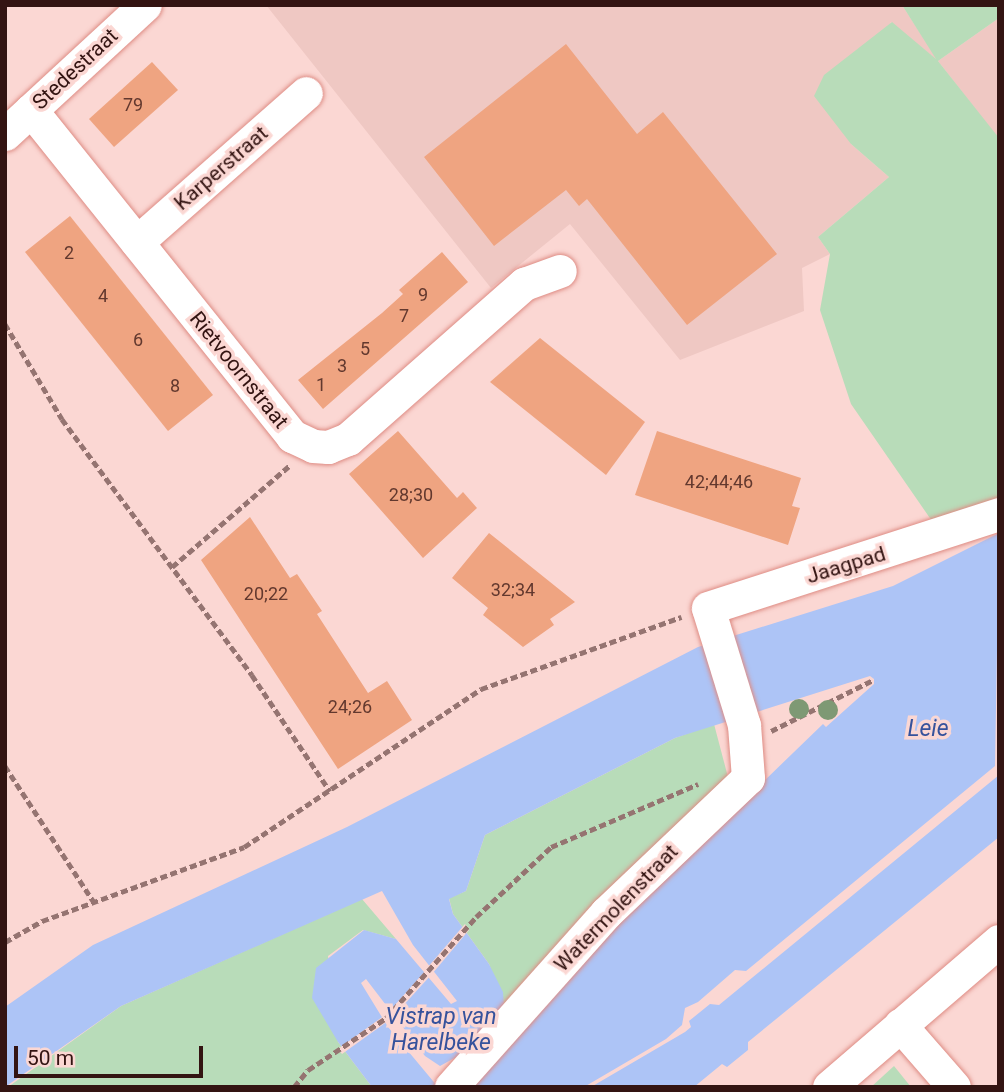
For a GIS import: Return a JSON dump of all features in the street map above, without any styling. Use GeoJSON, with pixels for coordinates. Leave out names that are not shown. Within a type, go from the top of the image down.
{"type":"FeatureCollection","features":[{"type":"Feature","properties":{"kind":"street","name":"Stedestraat"},"geometry":{"type":"LineString","coordinates":[[5,134],[145,5]]}},
{"type":"Feature","properties":{"kind":"street","name":"Karperstraat"},"geometry":{"type":"LineString","coordinates":[[137,242],[306,93]]}},
{"type":"Feature","properties":{"kind":"street","name":"Rietvoornstraat"},"geometry":{"type":"LineString","coordinates":[[31,110],[292,436],[313,446]]}},
{"type":"Feature","properties":{"kind":"street"},"geometry":{"type":"LineString","coordinates":[[313,446],[328,447],[348,439],[524,284],[560,271]]}},
{"type":"Feature","properties":{"kind":"street","name":"Jaagpad"},"geometry":{"type":"LineString","coordinates":[[710,616],[999,514]]}},
{"type":"Feature","properties":{"kind":"street"},"geometry":{"type":"LineString","coordinates":[[710,616],[754,727]]}},
{"type":"Feature","properties":{"kind":"street","name":"Watermolenstraat"},"geometry":{"type":"LineString","coordinates":[[452,1087],[606,913],[748,778],[754,727]]}},
{"type":"Feature","properties":{"kind":"street"},"geometry":{"type":"LineString","coordinates":[[829,1087],[999,941]]}},
{"type":"Feature","properties":{"kind":"street"},"geometry":{"type":"LineString","coordinates":[[900,1026],[954,1087]]}},
{"type":"Feature","properties":{"kind":"path"},"geometry":{"type":"LineString","coordinates":[[5,324],[62,419],[172,567],[330,791]]}},
{"type":"Feature","properties":{"kind":"path"},"geometry":{"type":"LineString","coordinates":[[172,567],[313,446]]}},
{"type":"Feature","properties":{"kind":"path"},"geometry":{"type":"LineString","coordinates":[[5,942],[42,922],[244,847],[481,689],[710,616]]}},
{"type":"Feature","properties":{"kind":"path"},"geometry":{"type":"LineString","coordinates":[[754,727],[873,680]]}},
{"type":"Feature","properties":{"kind":"path"},"geometry":{"type":"LineString","coordinates":[[5,766],[94,902]]}},
{"type":"Feature","properties":{"kind":"path"},"geometry":{"type":"LineString","coordinates":[[294,1087],[309,1070],[339,1052],[394,1011],[476,917],[551,847],[702,784]]}},
{"type":"Feature","properties":{"kind":"shaded area"},"geometry":{"type":"Polygon","coordinates":[[[266,5],[902,5],[938,61],[891,22],[851,144],[889,177],[818,237],[830,254],[802,268],[804,311],[680,360],[570,224],[491,288],[266,5]]]}},
{"type":"Feature","properties":{"kind":"shaded area"},"geometry":{"type":"Polygon","coordinates":[[[999,18],[999,139],[938,61],[999,18]]]}},
{"type":"Feature","properties":{"kind":"green space"},"geometry":{"type":"Polygon","coordinates":[[[902,5],[999,5],[999,18],[938,61],[999,138],[999,499],[934,524],[851,404],[820,310],[830,254],[818,237],[889,177],[851,144],[814,96],[824,75],[892,22],[936,59],[902,5]]]}},
{"type":"Feature","properties":{"kind":"green space"},"geometry":{"type":"Polygon","coordinates":[[[714,724],[729,781],[504,1006],[489,964],[453,914],[449,898],[466,891],[485,835],[675,738],[714,724]]]}},
{"type":"Feature","properties":{"kind":"green space"},"geometry":{"type":"Polygon","coordinates":[[[362,899],[396,939],[363,930],[328,956],[338,1042],[372,1087],[8,1087],[121,1006],[362,899]]]}},
{"type":"Feature","properties":{"kind":"green space"},"geometry":{"type":"Polygon","coordinates":[[[894,1066],[911,1087],[871,1087],[894,1066]]]}},
{"type":"Feature","properties":{"kind":"water"},"geometry":{"type":"Polygon","coordinates":[[[999,533],[995,766],[746,971],[735,970],[698,1002],[685,1008],[682,1025],[666,1039],[584,1087],[467,1087],[615,925],[823,724],[826,727],[874,684],[874,679],[870,676],[675,738],[485,835],[466,891],[449,899],[453,914],[489,964],[503,992],[504,1006],[460,1055],[440,1066],[425,1056],[366,979],[361,983],[388,1027],[438,1087],[372,1087],[338,1042],[312,998],[316,968],[364,930],[396,939],[451,1004],[457,1001],[413,945],[382,891],[121,1006],[5,1087],[5,1007],[93,945],[347,827],[698,647],[893,586],[999,533]]]}},
{"type":"Feature","properties":{"kind":"water"},"geometry":{"type":"Polygon","coordinates":[[[999,775],[999,837],[748,1042],[748,1050],[727,1067],[722,1064],[694,1087],[591,1087],[685,1032],[691,1027],[689,1021],[710,1004],[719,1005],[999,775]]]}},
{"type":"Feature","properties":{"kind":"pier"},"geometry":{"type":"Polygon","coordinates":[[[465,924],[469,930],[432,974],[427,968],[465,924]]]}},
{"type":"Feature","properties":{"kind":"pier"},"geometry":{"type":"Polygon","coordinates":[[[426,970],[431,975],[391,1019],[387,1014],[426,970]]]}},
{"type":"Feature","properties":{"kind":"pier"},"geometry":{"type":"Polygon","coordinates":[[[385,1015],[388,1021],[342,1054],[338,1049],[385,1015]]]}},
{"type":"Feature","properties":{"kind":"building"},"geometry":{"type":"Polygon","coordinates":[[[566,44],[637,134],[663,112],[777,254],[687,325],[587,199],[579,206],[566,190],[494,246],[424,157],[566,44]]]}},
{"type":"Feature","properties":{"kind":"building"},"geometry":{"type":"Polygon","coordinates":[[[152,62],[178,90],[114,147],[89,119],[152,62]]]}},
{"type":"Feature","properties":{"kind":"building"},"geometry":{"type":"Polygon","coordinates":[[[70,216],[213,395],[168,431],[25,252],[70,216]]]}},
{"type":"Feature","properties":{"kind":"building"},"geometry":{"type":"Polygon","coordinates":[[[442,252],[468,282],[323,409],[298,380],[382,313],[403,294],[399,290],[442,252]]]}},
{"type":"Feature","properties":{"kind":"building"},"geometry":{"type":"Polygon","coordinates":[[[540,338],[645,422],[606,475],[490,382],[540,338]]]}},
{"type":"Feature","properties":{"kind":"building"},"geometry":{"type":"Polygon","coordinates":[[[398,431],[457,498],[463,492],[477,508],[423,558],[349,474],[398,431]]]}},
{"type":"Feature","properties":{"kind":"building"},"geometry":{"type":"Polygon","coordinates":[[[657,431],[801,478],[792,506],[800,508],[788,545],[635,495],[657,431]]]}},
{"type":"Feature","properties":{"kind":"building"},"geometry":{"type":"Polygon","coordinates":[[[250,517],[290,578],[297,574],[322,611],[317,614],[368,693],[387,681],[412,720],[338,769],[201,560],[250,517]]]}},
{"type":"Feature","properties":{"kind":"building"},"geometry":{"type":"Polygon","coordinates":[[[489,533],[575,602],[550,619],[554,625],[523,647],[483,615],[488,608],[452,578],[489,533]]]}},
{"type":"Feature","properties":{"kind":"water label","name":"Leie"},"geometry":{"type":"Point","coordinates":[928,729]}},
{"type":"Feature","properties":{"kind":"water label","name":"Vistrap van Harelbeke"},"geometry":{"type":"Point","coordinates":[441,1030]}}]}
